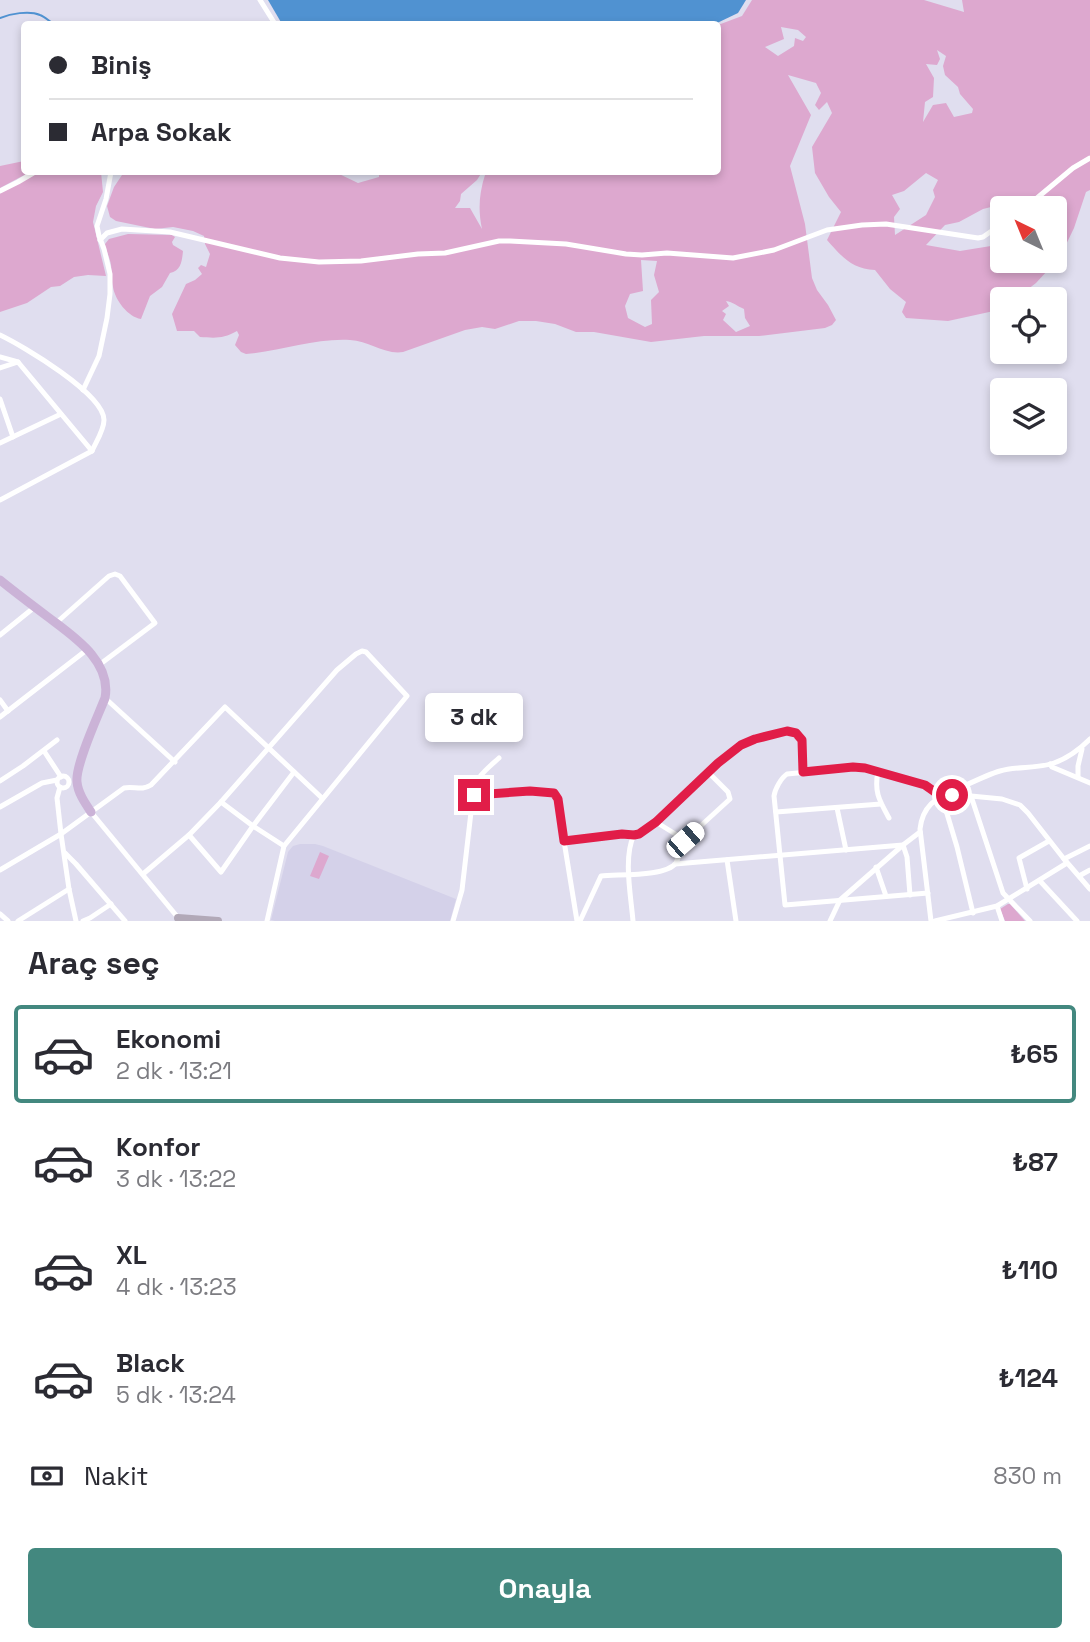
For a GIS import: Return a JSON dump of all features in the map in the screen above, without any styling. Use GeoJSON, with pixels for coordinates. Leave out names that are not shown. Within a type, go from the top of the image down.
{"type":"FeatureCollection","features":[{"type":"Feature","properties":{"kind":"main road"},"geometry":{"type":"LineString","coordinates":[[0,580],[77,638],[99,665],[106,682],[104,698],[76,778],[79,792],[91,812]]}},
{"type":"Feature","properties":{"kind":"main road"},"geometry":{"type":"LineString","coordinates":[[0,587],[72,640],[84,652],[98,674],[101,692],[64,776],[73,783],[91,812]]}},
{"type":"Feature","properties":{"kind":"main road"},"geometry":{"type":"LineString","coordinates":[[180,919],[218,921]]}},
{"type":"Feature","properties":{"kind":"street"},"geometry":{"type":"LineString","coordinates":[[260,0],[273,21]]}},
{"type":"Feature","properties":{"kind":"street"},"geometry":{"type":"LineString","coordinates":[[1039,196],[1068,172],[1090,159]]}},
{"type":"Feature","properties":{"kind":"street"},"geometry":{"type":"LineString","coordinates":[[0,191],[30,175]]}},
{"type":"Feature","properties":{"kind":"street"},"geometry":{"type":"LineString","coordinates":[[83,390],[103,342],[110,294],[110,274],[98,232],[98,222],[110,175]]}},
{"type":"Feature","properties":{"kind":"street"},"geometry":{"type":"LineString","coordinates":[[100,240],[111,231],[122,229],[170,232],[270,256],[319,262],[444,253],[499,241],[566,244],[626,254],[667,253],[726,258],[774,250],[837,227],[886,225],[978,238],[990,232]]}},
{"type":"Feature","properties":{"kind":"street"},"geometry":{"type":"LineString","coordinates":[[0,335],[50,364],[83,390],[100,408],[103,416],[103,425],[92,451],[0,500]]}},
{"type":"Feature","properties":{"kind":"street"},"geometry":{"type":"LineString","coordinates":[[0,357],[18,362],[92,451]]}},
{"type":"Feature","properties":{"kind":"street"},"geometry":{"type":"LineString","coordinates":[[0,368],[18,362]]}},
{"type":"Feature","properties":{"kind":"street"},"geometry":{"type":"LineString","coordinates":[[0,399],[13,437]]}},
{"type":"Feature","properties":{"kind":"street"},"geometry":{"type":"LineString","coordinates":[[0,443],[61,414]]}},
{"type":"Feature","properties":{"kind":"street"},"geometry":{"type":"LineString","coordinates":[[56,623],[109,576],[120,576],[155,624],[99,665]]}},
{"type":"Feature","properties":{"kind":"street"},"geometry":{"type":"LineString","coordinates":[[0,635],[31,610]]}},
{"type":"Feature","properties":{"kind":"street"},"geometry":{"type":"LineString","coordinates":[[143,874],[189,835],[341,666],[362,651],[369,655],[407,696],[284,846],[267,921]]}},
{"type":"Feature","properties":{"kind":"street"},"geometry":{"type":"LineString","coordinates":[[0,717],[84,652]]}},
{"type":"Feature","properties":{"kind":"street"},"geometry":{"type":"LineString","coordinates":[[104,698],[175,762]]}},
{"type":"Feature","properties":{"kind":"street"},"geometry":{"type":"LineString","coordinates":[[0,700],[8,711]]}},
{"type":"Feature","properties":{"kind":"street"},"geometry":{"type":"LineString","coordinates":[[0,870],[61,834],[124,788],[148,788],[225,708],[322,798]]}},
{"type":"Feature","properties":{"kind":"street"},"geometry":{"type":"LineString","coordinates":[[564,841],[642,832],[708,772],[741,745],[755,739],[787,731],[796,733],[802,740],[803,772]]}},
{"type":"Feature","properties":{"kind":"street"},"geometry":{"type":"LineString","coordinates":[[0,780],[57,740]]}},
{"type":"Feature","properties":{"kind":"street"},"geometry":{"type":"LineString","coordinates":[[1087,742],[1074,753],[1050,764],[1001,771],[950,793],[929,806],[921,821],[920,832],[933,921],[997,906],[1040,881],[1090,846]]}},
{"type":"Feature","properties":{"kind":"street"},"geometry":{"type":"LineString","coordinates":[[1078,777],[1079,762],[1087,742]]}},
{"type":"Feature","properties":{"kind":"street"},"geometry":{"type":"LineString","coordinates":[[44,751],[69,783],[62,788],[57,799],[76,921]]}},
{"type":"Feature","properties":{"kind":"street"},"geometry":{"type":"LineString","coordinates":[[453,921],[462,890],[475,784],[478,777],[499,758]]}},
{"type":"Feature","properties":{"kind":"street"},"geometry":{"type":"LineString","coordinates":[[1050,764],[1090,782]]}},
{"type":"Feature","properties":{"kind":"street"},"geometry":{"type":"LineString","coordinates":[[928,893],[785,905],[774,794],[784,776],[856,767],[925,785],[942,797],[973,913]]}},
{"type":"Feature","properties":{"kind":"street"},"geometry":{"type":"LineString","coordinates":[[878,771],[875,786],[889,818]]}},
{"type":"Feature","properties":{"kind":"street"},"geometry":{"type":"LineString","coordinates":[[189,835],[221,872],[294,772]]}},
{"type":"Feature","properties":{"kind":"street"},"geometry":{"type":"LineString","coordinates":[[578,921],[600,877],[660,872],[676,861],[679,848],[685,840],[730,799],[728,792],[708,772]]}},
{"type":"Feature","properties":{"kind":"street"},"geometry":{"type":"LineString","coordinates":[[64,776],[57,784],[72,790],[80,798]]}},
{"type":"Feature","properties":{"kind":"street"},"geometry":{"type":"LineString","coordinates":[[0,807],[42,783],[64,776]]}},
{"type":"Feature","properties":{"kind":"street"},"geometry":{"type":"LineString","coordinates":[[474,795],[530,791],[554,793],[558,799],[578,921]]}},
{"type":"Feature","properties":{"kind":"street"},"geometry":{"type":"LineString","coordinates":[[950,793],[953,796],[1002,799],[1019,804],[1090,888]]}},
{"type":"Feature","properties":{"kind":"street"},"geometry":{"type":"LineString","coordinates":[[971,796],[1003,892],[1030,921]]}},
{"type":"Feature","properties":{"kind":"street"},"geometry":{"type":"LineString","coordinates":[[221,802],[284,846]]}},
{"type":"Feature","properties":{"kind":"street"},"geometry":{"type":"LineString","coordinates":[[776,812],[881,804]]}},
{"type":"Feature","properties":{"kind":"street"},"geometry":{"type":"LineString","coordinates":[[838,808],[846,850]]}},
{"type":"Feature","properties":{"kind":"street"},"geometry":{"type":"LineString","coordinates":[[91,812],[180,919]]}},
{"type":"Feature","properties":{"kind":"street"},"geometry":{"type":"LineString","coordinates":[[656,822],[685,840]]}},
{"type":"Feature","properties":{"kind":"street"},"geometry":{"type":"LineString","coordinates":[[830,921],[840,900],[920,832]]}},
{"type":"Feature","properties":{"kind":"street"},"geometry":{"type":"LineString","coordinates":[[633,921],[629,846],[634,835]]}},
{"type":"Feature","properties":{"kind":"street"},"geometry":{"type":"LineString","coordinates":[[1027,888],[1018,858],[1049,841]]}},
{"type":"Feature","properties":{"kind":"street"},"geometry":{"type":"LineString","coordinates":[[676,861],[685,863],[903,845]]}},
{"type":"Feature","properties":{"kind":"street"},"geometry":{"type":"LineString","coordinates":[[903,845],[907,857],[910,895]]}},
{"type":"Feature","properties":{"kind":"street"},"geometry":{"type":"LineString","coordinates":[[64,852],[125,921]]}},
{"type":"Feature","properties":{"kind":"street"},"geometry":{"type":"LineString","coordinates":[[727,860],[736,921]]}},
{"type":"Feature","properties":{"kind":"street"},"geometry":{"type":"LineString","coordinates":[[876,867],[886,896]]}},
{"type":"Feature","properties":{"kind":"street"},"geometry":{"type":"LineString","coordinates":[[1079,876],[1090,870]]}},
{"type":"Feature","properties":{"kind":"street"},"geometry":{"type":"LineString","coordinates":[[1040,881],[1077,921]]}},
{"type":"Feature","properties":{"kind":"street"},"geometry":{"type":"LineString","coordinates":[[18,921],[69,889]]}},
{"type":"Feature","properties":{"kind":"street"},"geometry":{"type":"LineString","coordinates":[[83,921],[111,904]]}},
{"type":"Feature","properties":{"kind":"street"},"geometry":{"type":"LineString","coordinates":[[997,906],[1002,921]]}},
{"type":"Feature","properties":{"kind":"shaded area"},"geometry":{"type":"Polygon","coordinates":[[[752,0],[924,0],[964,12],[962,0],[1090,0],[1090,190],[1086,192],[1074,228],[1068,240],[1068,196],[990,196],[990,207],[959,222],[945,225],[926,245],[960,251],[990,246],[990,273],[1045,273],[1031,287],[990,287],[990,312],[948,321],[906,318],[902,312],[906,302],[890,289],[875,270],[854,265],[827,240],[841,212],[815,173],[812,147],[832,113],[827,102],[819,110],[815,105],[821,93],[816,83],[788,75],[811,115],[790,166],[805,224],[812,278],[836,320],[825,328],[759,336],[704,336],[651,342],[594,332],[576,332],[555,324],[519,321],[495,329],[482,327],[465,330],[403,352],[390,352],[357,341],[337,340],[246,354],[235,345],[239,335],[237,331],[215,338],[200,337],[194,331],[177,331],[172,314],[186,284],[202,274],[198,268],[201,265],[206,267],[210,254],[204,236],[173,227],[155,229],[116,221],[110,217],[107,206],[122,175],[341,175],[358,183],[379,175],[480,175],[461,194],[455,208],[470,208],[482,229],[480,195],[485,175],[721,175],[721,24],[742,16],[752,0]],[[781,27],[784,39],[765,47],[778,56],[794,46],[795,38],[803,41],[806,37],[798,30],[781,27]],[[937,50],[940,59],[937,65],[926,64],[934,78],[933,97],[925,102],[923,122],[933,105],[946,103],[954,117],[972,113],[973,109],[960,94],[958,87],[945,75],[943,66],[946,56],[937,50]],[[926,173],[904,191],[892,195],[900,209],[894,217],[895,235],[926,215],[935,197],[933,190],[938,180],[926,173]],[[641,260],[643,291],[630,294],[625,306],[628,318],[645,327],[652,324],[651,300],[659,292],[654,275],[657,261],[641,260]],[[726,301],[729,306],[722,311],[726,314],[723,320],[736,332],[750,326],[744,309],[726,301]]]}},
{"type":"Feature","properties":{"kind":"shaded area"},"geometry":{"type":"Polygon","coordinates":[[[21,162],[21,175],[24,175],[0,188],[0,166],[21,162]]]}},
{"type":"Feature","properties":{"kind":"shaded area"},"geometry":{"type":"Polygon","coordinates":[[[33,175],[101,175],[103,192],[96,206],[93,222],[106,276],[74,277],[60,286],[51,287],[27,303],[0,312],[0,192],[33,175]]]}},
{"type":"Feature","properties":{"kind":"shaded area"},"geometry":{"type":"Polygon","coordinates":[[[128,234],[172,235],[175,237],[173,245],[183,251],[179,268],[170,273],[162,287],[150,296],[141,319],[127,311],[116,297],[105,244],[109,239],[128,234]]]}},
{"type":"Feature","properties":{"kind":"shaded area"},"geometry":{"type":"Polygon","coordinates":[[[293,846],[323,846],[456,899],[450,921],[271,920],[288,852],[293,846]]]}},
{"type":"Feature","properties":{"kind":"shaded area"},"geometry":{"type":"Polygon","coordinates":[[[320,852],[329,856],[319,879],[310,876],[320,852]]]}},
{"type":"Feature","properties":{"kind":"shaded area"},"geometry":{"type":"Polygon","coordinates":[[[1008,904],[1025,921],[1005,921],[1000,909],[1008,904]]]}},
{"type":"Feature","properties":{"kind":"water"},"geometry":{"type":"Polygon","coordinates":[[[268,0],[746,0],[738,13],[721,21],[280,21],[268,0]]]}},
{"type":"Feature","properties":{"kind":"waterway"},"geometry":{"type":"LineString","coordinates":[[0,18],[31,13],[50,21]]}},
{"type":"Feature","properties":{"kind":"route"},"geometry":{"type":"LineString","coordinates":[[474,795],[530,791],[554,793],[558,799],[564,841],[634,835],[656,822],[736,748],[751,740],[787,731],[796,733],[803,742],[803,772],[865,768],[925,785],[942,797],[950,793],[952,795]]}}]}
